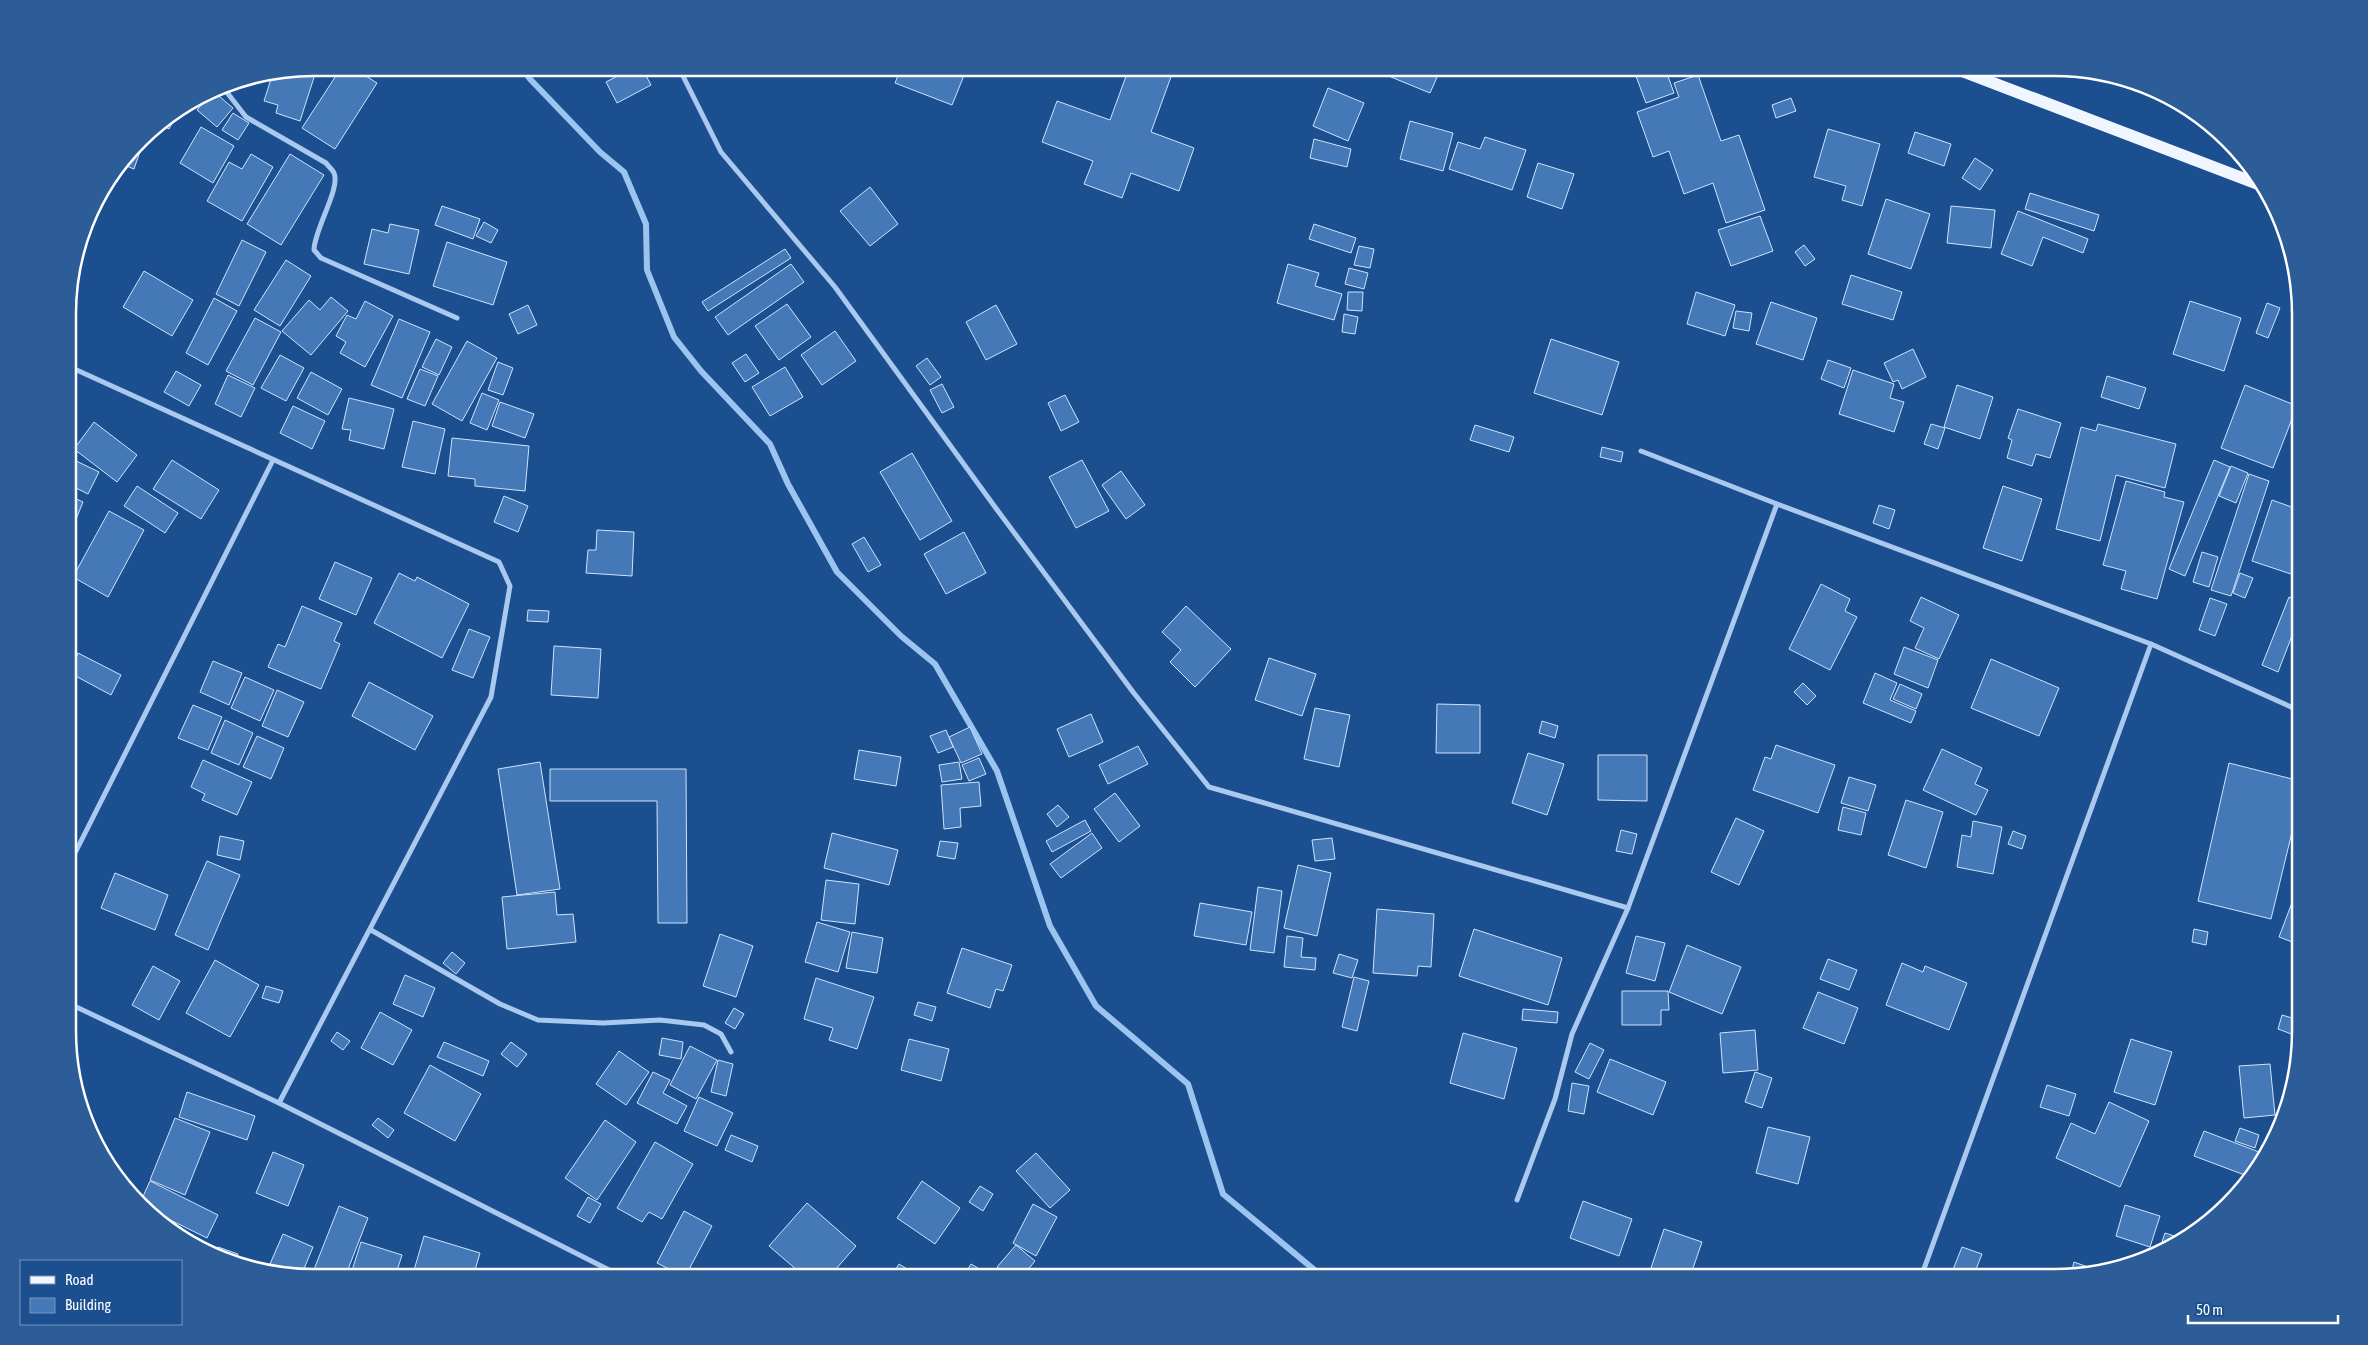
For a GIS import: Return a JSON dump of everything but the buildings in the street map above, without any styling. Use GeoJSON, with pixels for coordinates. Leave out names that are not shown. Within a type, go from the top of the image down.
{"type":"FeatureCollection","features":[{"type":"Feature","properties":{"kind":"main road"},"geometry":{"type":"LineString","coordinates":[[1975,76],[2252,182]]}},
{"type":"Feature","properties":{"kind":"street"},"geometry":{"type":"LineString","coordinates":[[684,76],[721,152],[835,287],[995,508],[1133,692],[1209,787],[1628,908]]}},
{"type":"Feature","properties":{"kind":"street"},"geometry":{"type":"LineString","coordinates":[[227,93],[246,117],[326,163],[334,173],[335,185],[314,240],[314,250],[321,258],[457,318]]}},
{"type":"Feature","properties":{"kind":"street"},"geometry":{"type":"LineString","coordinates":[[76,370],[499,562],[510,586],[491,697],[279,1103]]}},
{"type":"Feature","properties":{"kind":"street"},"geometry":{"type":"LineString","coordinates":[[1641,450],[1776,504],[2151,644],[2292,707]]}},
{"type":"Feature","properties":{"kind":"street"},"geometry":{"type":"LineString","coordinates":[[76,851],[273,460]]}},
{"type":"Feature","properties":{"kind":"street"},"geometry":{"type":"LineString","coordinates":[[1517,1200],[1555,1099],[1572,1034],[1628,908],[1776,504]]}},
{"type":"Feature","properties":{"kind":"street"},"geometry":{"type":"LineString","coordinates":[[1924,1269],[2151,644]]}},
{"type":"Feature","properties":{"kind":"street"},"geometry":{"type":"LineString","coordinates":[[371,930],[500,1004],[538,1020],[603,1023],[660,1020],[704,1025],[721,1034],[731,1052]]}},
{"type":"Feature","properties":{"kind":"street"},"geometry":{"type":"LineString","coordinates":[[76,1007],[279,1103],[607,1269]]}},
{"type":"Feature","properties":{"kind":"waterway"},"geometry":{"type":"LineString","coordinates":[[528,76],[600,152],[624,172],[646,224],[647,270],[674,337],[701,371],[770,444],[788,484],[837,572],[901,636],[935,664],[997,771],[1050,926],[1096,1006],[1188,1084],[1223,1194],[1313,1269]]}}]}
